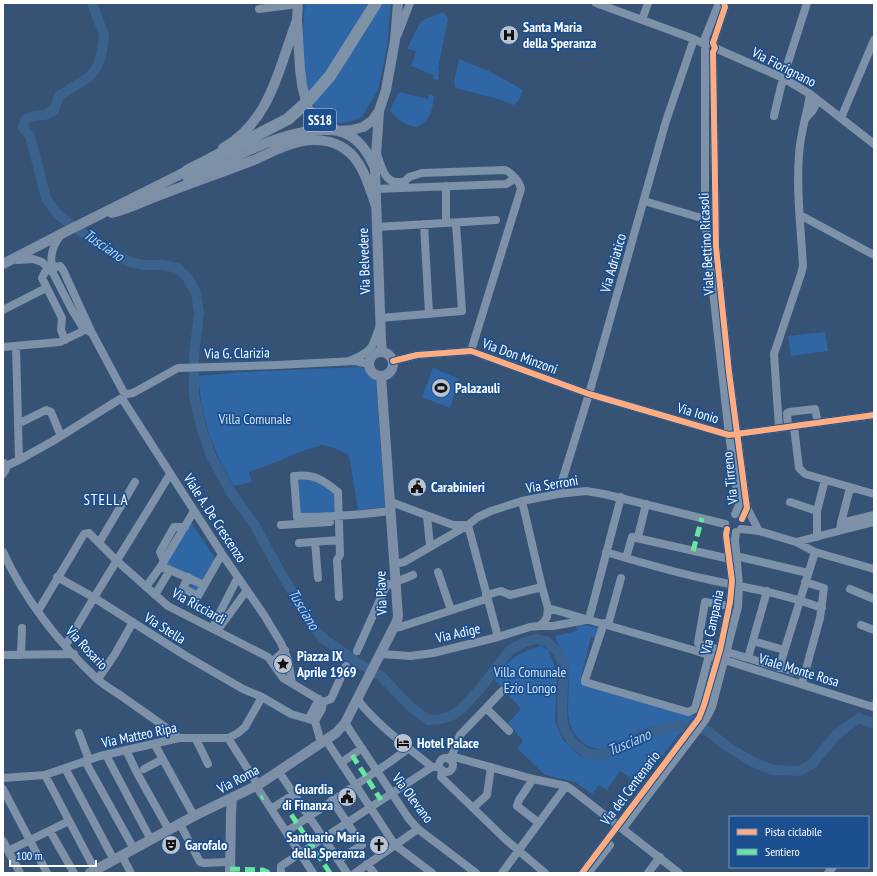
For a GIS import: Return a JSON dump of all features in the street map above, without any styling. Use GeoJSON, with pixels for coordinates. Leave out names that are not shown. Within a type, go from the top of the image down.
{"type":"FeatureCollection","features":[{"type":"Feature","properties":{"kind":"highway"},"geometry":{"type":"LineString","coordinates":[[187,171],[288,119],[310,99],[330,76],[376,3]]}},
{"type":"Feature","properties":{"kind":"main road","name":"Via Belvedere"},"geometry":{"type":"LineString","coordinates":[[298,3],[297,20],[300,70],[308,109],[319,120],[351,137],[362,145],[369,154],[375,170]]}},
{"type":"Feature","properties":{"kind":"main road","name":"Via Belvedere"},"geometry":{"type":"LineString","coordinates":[[382,351],[375,170],[379,111],[386,90],[395,40],[398,3]]}},
{"type":"Feature","properties":{"kind":"main road","name":"SS18"},"geometry":{"type":"LineString","coordinates":[[3,264],[187,171],[209,155],[228,145],[245,131],[263,108],[273,90],[297,20]]}},
{"type":"Feature","properties":{"kind":"main road","name":"Via Belvedere"},"geometry":{"type":"LineString","coordinates":[[338,131],[352,130],[363,126],[372,121],[379,111]]}},
{"type":"Feature","properties":{"kind":"main road","name":"SS18"},"geometry":{"type":"LineString","coordinates":[[166,182],[189,176],[294,133],[313,130],[338,131]]}},
{"type":"Feature","properties":{"kind":"main road"},"geometry":{"type":"LineString","coordinates":[[96,216],[124,210],[156,196],[213,176],[298,142],[314,139],[333,143],[344,148],[354,156],[362,170],[376,206]]}},
{"type":"Feature","properties":{"kind":"main road"},"geometry":{"type":"LineString","coordinates":[[382,351],[389,354],[394,360],[391,371],[385,376],[373,373],[370,360],[378,352],[382,351]]}},
{"type":"Feature","properties":{"kind":"main road"},"geometry":{"type":"LineString","coordinates":[[381,376],[391,507]]}},
{"type":"Feature","properties":{"kind":"main road","name":"Via Piave"},"geometry":{"type":"LineString","coordinates":[[369,676],[394,628],[398,616],[391,507]]}},
{"type":"Feature","properties":{"kind":"main road","name":"Via Roma"},"geometry":{"type":"LineString","coordinates":[[92,871],[194,816],[257,785],[279,772],[322,740],[336,733],[345,723],[369,676]]}},
{"type":"Feature","properties":{"kind":"main road"},"geometry":{"type":"LineString","coordinates":[[230,873],[232,798]]}},
{"type":"Feature","properties":{"kind":"street"},"geometry":{"type":"LineString","coordinates":[[259,9],[298,3]]}},
{"type":"Feature","properties":{"kind":"street"},"geometry":{"type":"LineString","coordinates":[[395,40],[410,3]]}},
{"type":"Feature","properties":{"kind":"street","name":"Via Fiorignano"},"geometry":{"type":"LineString","coordinates":[[596,3],[694,39],[783,78],[815,97],[874,142]]}},
{"type":"Feature","properties":{"kind":"street"},"geometry":{"type":"LineString","coordinates":[[642,20],[648,3]]}},
{"type":"Feature","properties":{"kind":"street"},"geometry":{"type":"LineString","coordinates":[[711,47],[705,38],[719,3]]}},
{"type":"Feature","properties":{"kind":"street"},"geometry":{"type":"LineString","coordinates":[[711,47],[725,7],[724,3]]}},
{"type":"Feature","properties":{"kind":"street"},"geometry":{"type":"LineString","coordinates":[[774,116],[783,78],[807,3]]}},
{"type":"Feature","properties":{"kind":"street","name":"Via Adriatico"},"geometry":{"type":"LineString","coordinates":[[558,494],[666,121],[694,39]]}},
{"type":"Feature","properties":{"kind":"street"},"geometry":{"type":"LineString","coordinates":[[841,118],[874,40]]}},
{"type":"Feature","properties":{"kind":"street","name":"Viale Bettino Ricasoli"},"geometry":{"type":"LineString","coordinates":[[711,47],[705,219],[733,434]]}},
{"type":"Feature","properties":{"kind":"street","name":"Viale Bettino Ricasoli"},"geometry":{"type":"LineString","coordinates":[[711,47],[716,246],[729,372],[733,434]]}},
{"type":"Feature","properties":{"kind":"street"},"geometry":{"type":"LineString","coordinates":[[779,428],[774,354],[802,270],[798,156],[806,118],[815,97]]}},
{"type":"Feature","properties":{"kind":"street"},"geometry":{"type":"LineString","coordinates":[[811,108],[826,106]]}},
{"type":"Feature","properties":{"kind":"street"},"geometry":{"type":"LineString","coordinates":[[376,152],[382,171],[387,177],[391,181],[404,184],[446,186],[506,184],[511,181],[513,177]]}},
{"type":"Feature","properties":{"kind":"street"},"geometry":{"type":"LineString","coordinates":[[376,189],[404,184],[410,178],[422,173],[505,170],[511,173],[519,182],[521,189],[471,351]]}},
{"type":"Feature","properties":{"kind":"street"},"geometry":{"type":"LineString","coordinates":[[459,172],[459,186]]}},
{"type":"Feature","properties":{"kind":"street"},"geometry":{"type":"LineString","coordinates":[[446,186],[446,223]]}},
{"type":"Feature","properties":{"kind":"street"},"geometry":{"type":"LineString","coordinates":[[644,201],[705,219]]}},
{"type":"Feature","properties":{"kind":"street"},"geometry":{"type":"LineString","coordinates":[[800,215],[874,255]]}},
{"type":"Feature","properties":{"kind":"street"},"geometry":{"type":"LineString","coordinates":[[377,227],[496,220]]}},
{"type":"Feature","properties":{"kind":"street"},"geometry":{"type":"LineString","coordinates":[[352,361],[372,346],[380,322],[429,314],[462,311],[456,223]]}},
{"type":"Feature","properties":{"kind":"street"},"geometry":{"type":"LineString","coordinates":[[424,224],[429,314]]}},
{"type":"Feature","properties":{"kind":"street"},"geometry":{"type":"LineString","coordinates":[[64,340],[61,330],[62,318],[42,278],[51,270],[51,252],[55,242],[66,231]]}},
{"type":"Feature","properties":{"kind":"street","name":"Viale A. De Crescenzo"},"geometry":{"type":"LineString","coordinates":[[13,259],[33,259],[42,262],[51,270],[82,332],[92,342],[170,474],[264,615],[285,650],[292,683]]}},
{"type":"Feature","properties":{"kind":"street","name":"Viale A. De Crescenzo"},"geometry":{"type":"LineString","coordinates":[[51,270],[60,266],[63,270],[122,395]]}},
{"type":"Feature","properties":{"kind":"street"},"geometry":{"type":"LineString","coordinates":[[3,310],[46,288]]}},
{"type":"Feature","properties":{"kind":"street","name":"Viale A. De Crescenzo"},"geometry":{"type":"LineString","coordinates":[[72,310],[83,328],[92,334]]}},
{"type":"Feature","properties":{"kind":"street"},"geometry":{"type":"LineString","coordinates":[[3,347],[60,342],[82,332]]}},
{"type":"Feature","properties":{"kind":"street"},"geometry":{"type":"LineString","coordinates":[[16,346],[19,460]]}},
{"type":"Feature","properties":{"kind":"street","name":"Via Don Minzoni"},"geometry":{"type":"LineString","coordinates":[[394,360],[417,355],[471,351],[588,394]]}},
{"type":"Feature","properties":{"kind":"street","name":"Via G. Clarizia"},"geometry":{"type":"LineString","coordinates":[[4,464],[19,460],[61,436],[122,395],[133,393],[178,368],[370,360]]}},
{"type":"Feature","properties":{"kind":"street","name":"Via Ionio"},"geometry":{"type":"LineString","coordinates":[[588,394],[733,434],[874,415]]}},
{"type":"Feature","properties":{"kind":"street"},"geometry":{"type":"LineString","coordinates":[[818,423],[815,409],[788,413],[799,468],[805,474],[874,494]]}},
{"type":"Feature","properties":{"kind":"street"},"geometry":{"type":"LineString","coordinates":[[18,424],[46,410],[51,412],[61,436]]}},
{"type":"Feature","properties":{"kind":"street","name":"Via Tirreno"},"geometry":{"type":"LineString","coordinates":[[733,434],[747,508],[739,523]]}},
{"type":"Feature","properties":{"kind":"street","name":"Via Tirreno"},"geometry":{"type":"LineString","coordinates":[[733,434],[739,505],[739,523]]}},
{"type":"Feature","properties":{"kind":"street"},"geometry":{"type":"LineString","coordinates":[[3,474],[6,471],[4,464]]}},
{"type":"Feature","properties":{"kind":"street"},"geometry":{"type":"LineString","coordinates":[[66,645],[93,597],[117,561],[170,474]]}},
{"type":"Feature","properties":{"kind":"street"},"geometry":{"type":"LineString","coordinates":[[338,519],[297,517],[294,476],[306,475],[318,478],[338,492],[340,555],[337,560],[339,597]]}},
{"type":"Feature","properties":{"kind":"street"},"geometry":{"type":"LineString","coordinates":[[817,537],[817,511],[825,480]]}},
{"type":"Feature","properties":{"kind":"street"},"geometry":{"type":"LineString","coordinates":[[99,543],[134,482]]}},
{"type":"Feature","properties":{"kind":"street"},"geometry":{"type":"LineString","coordinates":[[840,527],[850,488]]}},
{"type":"Feature","properties":{"kind":"street","name":"Via Serroni"},"geometry":{"type":"LineString","coordinates":[[394,564],[404,562],[468,525],[478,517],[491,511],[522,501],[558,494],[586,491],[621,497],[726,526],[730,531],[739,523]]}},
{"type":"Feature","properties":{"kind":"street"},"geometry":{"type":"LineString","coordinates":[[589,619],[621,497]]}},
{"type":"Feature","properties":{"kind":"street"},"geometry":{"type":"LineString","coordinates":[[522,501],[548,608],[547,617],[539,626]]}},
{"type":"Feature","properties":{"kind":"street"},"geometry":{"type":"LineString","coordinates":[[790,502],[817,511]]}},
{"type":"Feature","properties":{"kind":"street"},"geometry":{"type":"LineString","coordinates":[[638,537],[646,504]]}},
{"type":"Feature","properties":{"kind":"street"},"geometry":{"type":"LineString","coordinates":[[281,525],[338,519],[391,507],[427,516],[453,525],[468,525],[498,638]]}},
{"type":"Feature","properties":{"kind":"street"},"geometry":{"type":"LineString","coordinates":[[747,508],[759,531]]}},
{"type":"Feature","properties":{"kind":"street"},"geometry":{"type":"LineString","coordinates":[[146,587],[163,563],[194,511]]}},
{"type":"Feature","properties":{"kind":"street"},"geometry":{"type":"LineString","coordinates":[[796,542],[817,537],[874,515]]}},
{"type":"Feature","properties":{"kind":"street"},"geometry":{"type":"LineString","coordinates":[[427,516],[430,546]]}},
{"type":"Feature","properties":{"kind":"street"},"geometry":{"type":"LineString","coordinates":[[726,526],[729,516],[739,523],[755,528],[759,531],[796,542],[815,552],[874,569]]}},
{"type":"Feature","properties":{"kind":"street"},"geometry":{"type":"LineString","coordinates":[[840,527],[874,522]]}},
{"type":"Feature","properties":{"kind":"street","name":"Via Campania"},"geometry":{"type":"LineString","coordinates":[[702,718],[704,705],[719,655],[738,607],[733,558],[734,540],[739,523]]}},
{"type":"Feature","properties":{"kind":"street","name":"Via Campania"},"geometry":{"type":"LineString","coordinates":[[726,526],[726,535],[733,558]]}},
{"type":"Feature","properties":{"kind":"street","name":"Via Ricciardi"},"geometry":{"type":"LineString","coordinates":[[57,577],[84,534],[89,533],[117,561],[168,606],[268,657],[272,662]]}},
{"type":"Feature","properties":{"kind":"street"},"geometry":{"type":"LineString","coordinates":[[626,558],[632,537],[638,537],[808,573]]}},
{"type":"Feature","properties":{"kind":"street"},"geometry":{"type":"LineString","coordinates":[[299,543],[339,540]]}},
{"type":"Feature","properties":{"kind":"street"},"geometry":{"type":"LineString","coordinates":[[314,542],[318,578]]}},
{"type":"Feature","properties":{"kind":"street","name":"Via Rosario"},"geometry":{"type":"LineString","coordinates":[[3,552],[24,591],[38,612],[74,654],[98,679],[178,738]]}},
{"type":"Feature","properties":{"kind":"street"},"geometry":{"type":"LineString","coordinates":[[606,552],[675,571],[767,591],[822,608]]}},
{"type":"Feature","properties":{"kind":"street"},"geometry":{"type":"LineString","coordinates":[[779,668],[815,552]]}},
{"type":"Feature","properties":{"kind":"street"},"geometry":{"type":"LineString","coordinates":[[188,578],[183,588],[198,596],[222,554]]}},
{"type":"Feature","properties":{"kind":"street"},"geometry":{"type":"LineString","coordinates":[[163,563],[170,570],[204,585]]}},
{"type":"Feature","properties":{"kind":"street"},"geometry":{"type":"LineString","coordinates":[[155,595],[170,570]]}},
{"type":"Feature","properties":{"kind":"street"},"geometry":{"type":"LineString","coordinates":[[438,572],[451,610]]}},
{"type":"Feature","properties":{"kind":"street"},"geometry":{"type":"LineString","coordinates":[[357,651],[387,584],[396,583],[413,575]]}},
{"type":"Feature","properties":{"kind":"street"},"geometry":{"type":"LineString","coordinates":[[38,612],[57,577]]}},
{"type":"Feature","properties":{"kind":"street","name":"Via Stella"},"geometry":{"type":"LineString","coordinates":[[57,577],[93,597],[237,686],[262,697],[291,714],[312,719]]}},
{"type":"Feature","properties":{"kind":"street"},"geometry":{"type":"LineString","coordinates":[[215,630],[238,577]]}},
{"type":"Feature","properties":{"kind":"street"},"geometry":{"type":"LineString","coordinates":[[621,578],[585,682],[691,712],[695,709],[719,655]]}},
{"type":"Feature","properties":{"kind":"street"},"geometry":{"type":"LineString","coordinates":[[802,684],[820,618],[824,588],[805,582]]}},
{"type":"Feature","properties":{"kind":"street","name":"Via Campania"},"geometry":{"type":"LineString","coordinates":[[712,707],[719,655],[729,606],[736,585]]}},
{"type":"Feature","properties":{"kind":"street"},"geometry":{"type":"LineString","coordinates":[[394,628],[451,610],[501,590],[510,595],[542,587]]}},
{"type":"Feature","properties":{"kind":"street"},"geometry":{"type":"LineString","coordinates":[[850,589],[874,599]]}},
{"type":"Feature","properties":{"kind":"street"},"geometry":{"type":"LineString","coordinates":[[215,630],[247,590]]}},
{"type":"Feature","properties":{"kind":"street"},"geometry":{"type":"LineString","coordinates":[[748,658],[767,591]]}},
{"type":"Feature","properties":{"kind":"street"},"geometry":{"type":"LineString","coordinates":[[729,606],[705,602],[698,643],[719,655],[748,658],[805,675]]}},
{"type":"Feature","properties":{"kind":"street","name":"Via Adige"},"geometry":{"type":"LineString","coordinates":[[548,608],[719,655]]}},
{"type":"Feature","properties":{"kind":"street","name":"Via Adige"},"geometry":{"type":"LineString","coordinates":[[379,657],[410,656],[434,653],[498,638],[539,626],[553,626],[589,619]]}},
{"type":"Feature","properties":{"kind":"street"},"geometry":{"type":"LineString","coordinates":[[98,679],[133,622]]}},
{"type":"Feature","properties":{"kind":"street"},"geometry":{"type":"LineString","coordinates":[[861,625],[874,630]]}},
{"type":"Feature","properties":{"kind":"street"},"geometry":{"type":"LineString","coordinates":[[21,655],[22,628]]}},
{"type":"Feature","properties":{"kind":"street"},"geometry":{"type":"LineString","coordinates":[[753,641],[784,650]]}},
{"type":"Feature","properties":{"kind":"street"},"geometry":{"type":"LineString","coordinates":[[285,650],[272,662],[283,678],[319,699],[331,699],[346,666]]}},
{"type":"Feature","properties":{"kind":"street"},"geometry":{"type":"LineString","coordinates":[[3,655],[74,654]]}},
{"type":"Feature","properties":{"kind":"street","name":"Viale Monte Rosa"},"geometry":{"type":"LineString","coordinates":[[719,655],[802,684],[874,706]]}},
{"type":"Feature","properties":{"kind":"street"},"geometry":{"type":"LineString","coordinates":[[451,758],[460,735],[502,691]]}},
{"type":"Feature","properties":{"kind":"street"},"geometry":{"type":"LineString","coordinates":[[262,697],[245,727],[238,733],[228,738],[271,810],[313,873]]}},
{"type":"Feature","properties":{"kind":"street"},"geometry":{"type":"LineString","coordinates":[[319,699],[322,708],[312,719],[322,740],[341,763],[395,845],[432,873]]}},
{"type":"Feature","properties":{"kind":"street"},"geometry":{"type":"LineString","coordinates":[[357,699],[364,708],[409,748],[438,768],[441,778],[541,872]]}},
{"type":"Feature","properties":{"kind":"street","name":"Via del Centenario"},"geometry":{"type":"LineString","coordinates":[[582,873],[712,707]]}},
{"type":"Feature","properties":{"kind":"street"},"geometry":{"type":"LineString","coordinates":[[486,708],[509,731]]}},
{"type":"Feature","properties":{"kind":"street","name":"Via Olevano"},"geometry":{"type":"LineString","coordinates":[[345,723],[409,819],[418,829],[476,873]]}},
{"type":"Feature","properties":{"kind":"street"},"geometry":{"type":"LineString","coordinates":[[78,733],[87,760],[134,849]]}},
{"type":"Feature","properties":{"kind":"street","name":"Via Matteo Ripa"},"geometry":{"type":"LineString","coordinates":[[3,778],[45,775],[87,760],[126,750],[155,745],[178,738],[228,738]]}},
{"type":"Feature","properties":{"kind":"street"},"geometry":{"type":"LineString","coordinates":[[196,739],[208,764]]}},
{"type":"Feature","properties":{"kind":"street"},"geometry":{"type":"LineString","coordinates":[[155,745],[194,816]]}},
{"type":"Feature","properties":{"kind":"street"},"geometry":{"type":"LineString","coordinates":[[341,763],[362,748]]}},
{"type":"Feature","properties":{"kind":"street"},"geometry":{"type":"LineString","coordinates":[[286,832],[409,748]]}},
{"type":"Feature","properties":{"kind":"street"},"geometry":{"type":"LineString","coordinates":[[126,750],[136,772],[169,830]]}},
{"type":"Feature","properties":{"kind":"street"},"geometry":{"type":"LineString","coordinates":[[106,755],[151,840]]}},
{"type":"Feature","properties":{"kind":"street"},"geometry":{"type":"LineString","coordinates":[[281,873],[280,866],[392,793],[438,768],[442,760],[451,758],[566,786],[620,826],[679,873]]}},
{"type":"Feature","properties":{"kind":"street"},"geometry":{"type":"LineString","coordinates":[[144,769],[163,759]]}},
{"type":"Feature","properties":{"kind":"street"},"geometry":{"type":"LineString","coordinates":[[474,808],[486,795],[491,767]]}},
{"type":"Feature","properties":{"kind":"street"},"geometry":{"type":"LineString","coordinates":[[65,768],[118,858],[131,873]]}},
{"type":"Feature","properties":{"kind":"street"},"geometry":{"type":"LineString","coordinates":[[279,772],[347,873]]}},
{"type":"Feature","properties":{"kind":"street"},"geometry":{"type":"LineString","coordinates":[[45,775],[69,821],[92,871]]}},
{"type":"Feature","properties":{"kind":"street"},"geometry":{"type":"LineString","coordinates":[[533,779],[518,800],[518,806],[539,823]]}},
{"type":"Feature","properties":{"kind":"street"},"geometry":{"type":"LineString","coordinates":[[502,873],[566,786]]}},
{"type":"Feature","properties":{"kind":"street"},"geometry":{"type":"LineString","coordinates":[[3,789],[46,873]]}},
{"type":"Feature","properties":{"kind":"street"},"geometry":{"type":"LineString","coordinates":[[271,810],[294,794]]}},
{"type":"Feature","properties":{"kind":"street"},"geometry":{"type":"LineString","coordinates":[[332,800],[362,845],[338,860]]}},
{"type":"Feature","properties":{"kind":"street"},"geometry":{"type":"LineString","coordinates":[[8,851],[69,821]]}},
{"type":"Feature","properties":{"kind":"street"},"geometry":{"type":"LineString","coordinates":[[180,824],[200,862],[204,864],[230,862]]}},
{"type":"Feature","properties":{"kind":"street","name":"Via del Centenario"},"geometry":{"type":"LineString","coordinates":[[588,873],[620,826]]}},
{"type":"Feature","properties":{"kind":"street"},"geometry":{"type":"LineString","coordinates":[[356,873],[418,829]]}},
{"type":"Feature","properties":{"kind":"street"},"geometry":{"type":"LineString","coordinates":[[50,831],[74,873]]}},
{"type":"Feature","properties":{"kind":"street"},"geometry":{"type":"LineString","coordinates":[[3,841],[20,873]]}},
{"type":"Feature","properties":{"kind":"street"},"geometry":{"type":"LineString","coordinates":[[648,873],[660,857]]}},
{"type":"Feature","properties":{"kind":"street"},"geometry":{"type":"LineString","coordinates":[[367,864],[374,873]]}},
{"type":"Feature","properties":{"kind":"green space"},"geometry":{"type":"Polygon","coordinates":[[[305,3],[391,3],[387,48],[378,90],[362,117],[342,123],[329,121],[319,113],[312,101],[307,85],[303,49],[305,3]]]}},
{"type":"Feature","properties":{"kind":"green space"},"geometry":{"type":"Polygon","coordinates":[[[443,12],[448,18],[438,69],[438,80],[433,79],[433,75],[411,66],[416,51],[407,49],[421,21],[443,12]]]}},
{"type":"Feature","properties":{"kind":"green space"},"geometry":{"type":"Polygon","coordinates":[[[459,59],[489,71],[523,90],[519,100],[514,105],[498,99],[455,88],[454,82],[459,59]]]}},
{"type":"Feature","properties":{"kind":"green space"},"geometry":{"type":"Polygon","coordinates":[[[399,92],[428,99],[429,94],[434,96],[430,114],[422,124],[417,127],[409,125],[395,117],[390,110],[399,92]]]}},
{"type":"Feature","properties":{"kind":"green space"},"geometry":{"type":"Polygon","coordinates":[[[825,332],[828,351],[791,356],[788,336],[825,332]]]}},
{"type":"Feature","properties":{"kind":"green space","name":"Villa Comunale"},"geometry":{"type":"Polygon","coordinates":[[[360,367],[366,369],[369,377],[372,377],[376,382],[385,507],[358,510],[348,454],[322,445],[302,451],[249,472],[252,482],[234,486],[223,467],[210,437],[202,406],[198,376],[243,372],[360,367]]]}},
{"type":"Feature","properties":{"kind":"green space","name":"Palazauli"},"geometry":{"type":"Polygon","coordinates":[[[433,368],[459,379],[450,408],[422,397],[433,368]]]}},
{"type":"Feature","properties":{"kind":"green space"},"geometry":{"type":"Polygon","coordinates":[[[298,479],[317,482],[334,492],[336,513],[299,513],[298,479]]]}},
{"type":"Feature","properties":{"kind":"green space"},"geometry":{"type":"Polygon","coordinates":[[[190,521],[215,558],[195,596],[181,589],[185,580],[163,568],[190,521]]]}},
{"type":"Feature","properties":{"kind":"green space"},"geometry":{"type":"Polygon","coordinates":[[[586,625],[599,628],[596,638],[591,637],[580,682],[695,716],[687,724],[666,724],[645,729],[605,749],[597,749],[588,746],[580,740],[571,727],[569,720],[569,682],[567,670],[555,636],[577,631],[576,626],[586,625]]]}},
{"type":"Feature","properties":{"kind":"green space","name":"Villa Comunale Ezio Longo"},"geometry":{"type":"Polygon","coordinates":[[[541,646],[548,650],[557,676],[555,721],[563,740],[579,755],[598,760],[621,753],[648,738],[666,731],[682,731],[644,779],[641,777],[636,782],[620,771],[607,790],[599,785],[592,794],[575,782],[545,775],[517,748],[523,741],[508,723],[521,709],[494,679],[509,662],[519,654],[541,646]]]}},
{"type":"Feature","properties":{"kind":"waterway","name":"Tusciano"},"geometry":{"type":"LineString","coordinates":[[92,3],[104,35],[102,52],[97,67],[89,77],[59,96],[54,110],[45,115],[34,116],[25,120],[23,128],[30,136],[46,198],[57,214],[91,239],[129,262],[144,265],[163,265],[177,268],[187,277],[196,293],[199,313],[194,355],[194,395],[201,427],[211,456],[232,494],[254,524],[278,568],[316,631],[324,639],[360,664],[381,676],[411,707],[428,720],[441,719],[451,716],[459,711],[479,690],[510,650],[525,642],[536,639],[546,641],[558,652],[564,666],[562,709],[563,724],[573,743],[588,754],[600,755],[655,731],[675,726],[705,729],[728,747],[753,762],[773,770],[800,771],[812,764],[837,734],[859,718],[874,724]]}},
{"type":"Feature","properties":{"kind":"marked path"},"geometry":{"type":"LineString","coordinates":[[693,551],[702,518]]}},
{"type":"Feature","properties":{"kind":"marked path"},"geometry":{"type":"LineString","coordinates":[[352,755],[381,800]]}},
{"type":"Feature","properties":{"kind":"marked path"},"geometry":{"type":"LineString","coordinates":[[283,802],[330,873]]}},
{"type":"Feature","properties":{"kind":"marked path"},"geometry":{"type":"LineString","coordinates":[[230,869],[263,870],[269,873]]}},
{"type":"Feature","properties":{"kind":"cycle path"},"geometry":{"type":"LineString","coordinates":[[724,3],[725,7],[713,43],[715,48],[713,52],[716,247],[729,372],[747,508],[742,519]]}},
{"type":"Feature","properties":{"kind":"cycle path"},"geometry":{"type":"LineString","coordinates":[[393,361],[417,355],[471,351],[589,394],[729,435],[874,415]]}},
{"type":"Feature","properties":{"kind":"cycle path"},"geometry":{"type":"LineString","coordinates":[[582,873],[699,718],[720,650],[730,602],[732,581],[726,535],[727,529]]}},
{"type":"Feature","properties":{"kind":"place","name":"Santa Maria della Speranza"},"geometry":{"type":"Point","coordinates":[509,35]}},
{"type":"Feature","properties":{"kind":"place","name":"Palazauli"},"geometry":{"type":"Point","coordinates":[441,388]}},
{"type":"Feature","properties":{"kind":"place","name":"Carabinieri"},"geometry":{"type":"Point","coordinates":[417,487]}},
{"type":"Feature","properties":{"kind":"place","name":"Piazza IX Aprile 1969"},"geometry":{"type":"Point","coordinates":[283,664]}},
{"type":"Feature","properties":{"kind":"place","name":"Hotel Palace"},"geometry":{"type":"Point","coordinates":[403,743]}},
{"type":"Feature","properties":{"kind":"place","name":"Guardia di Finanza"},"geometry":{"type":"Point","coordinates":[347,797]}},
{"type":"Feature","properties":{"kind":"place","name":"Garofalo"},"geometry":{"type":"Point","coordinates":[171,845]}},
{"type":"Feature","properties":{"kind":"place","name":"Santuario Maria della Speranza"},"geometry":{"type":"Point","coordinates":[379,845]}},
{"type":"Feature","properties":{"kind":"district","name":"STELLA"},"geometry":{"type":"Point","coordinates":[106,499]}}]}
